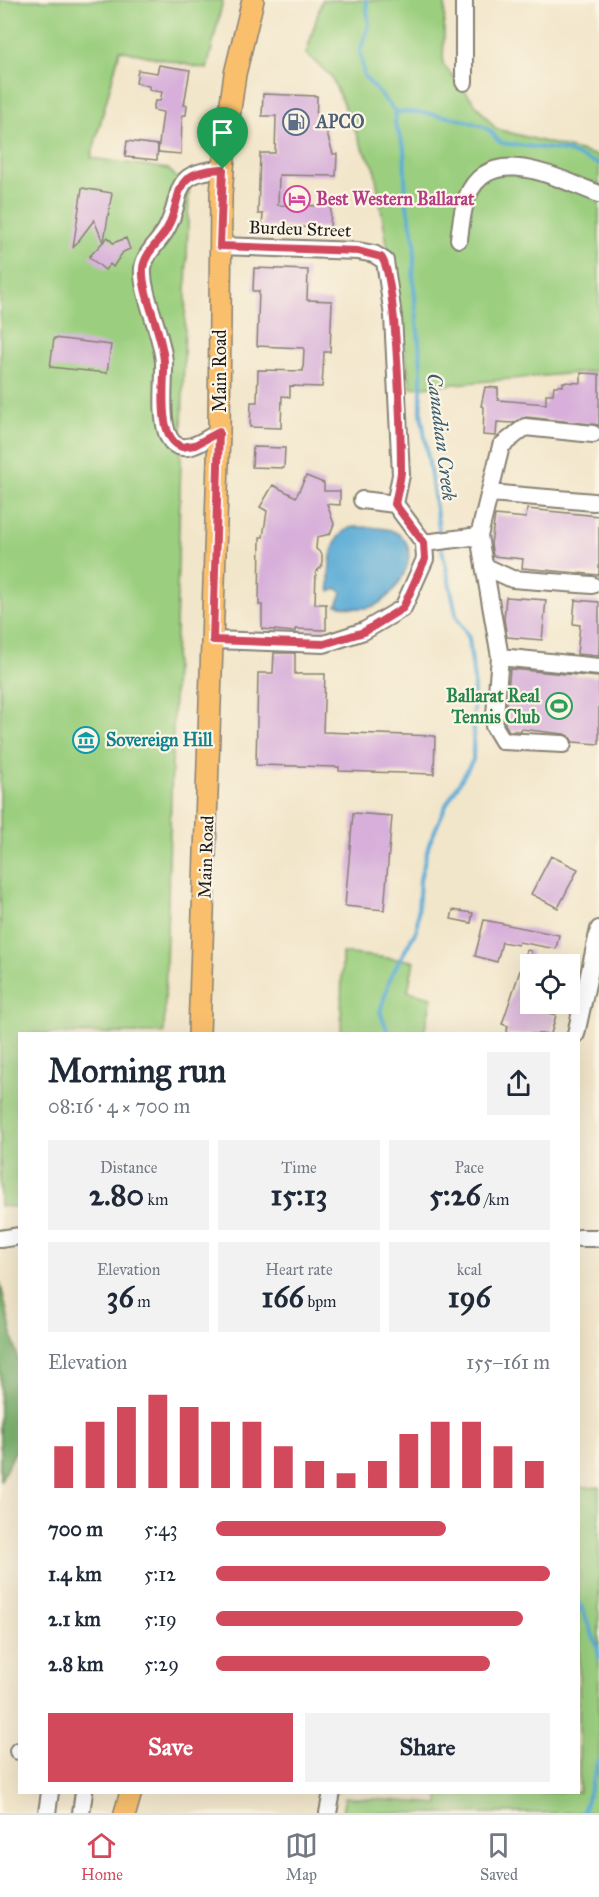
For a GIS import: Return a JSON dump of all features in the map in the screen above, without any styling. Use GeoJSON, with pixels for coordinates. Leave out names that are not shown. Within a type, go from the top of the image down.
{"type":"FeatureCollection","features":[{"type":"Feature","properties":{"kind":"main road","name":"Main Road"},"geometry":{"type":"LineString","coordinates":[[199,1032],[219,432],[220,246],[223,169],[235,74],[253,0]]}},
{"type":"Feature","properties":{"kind":"main road"},"geometry":{"type":"LineString","coordinates":[[125,1813],[130,1794]]}},
{"type":"Feature","properties":{"kind":"street"},"geometry":{"type":"LineString","coordinates":[[464,0],[464,82]]}},
{"type":"Feature","properties":{"kind":"street"},"geometry":{"type":"LineString","coordinates":[[459,239],[469,194],[480,177],[492,169],[518,167],[599,194]]}},
{"type":"Feature","properties":{"kind":"street"},"geometry":{"type":"LineString","coordinates":[[219,432],[186,447],[176,445],[169,437],[165,421],[163,356],[143,267],[151,249],[166,229],[177,193],[184,184],[199,172],[223,169]]}},
{"type":"Feature","properties":{"kind":"street","name":"Burdeu Street"},"geometry":{"type":"LineString","coordinates":[[220,246],[358,251],[377,255],[385,261],[393,316],[401,475],[395,504]]}},
{"type":"Feature","properties":{"kind":"street"},"geometry":{"type":"LineString","coordinates":[[563,744],[502,741],[495,726],[500,657],[479,536],[501,446],[525,427],[593,434]]}},
{"type":"Feature","properties":{"kind":"street"},"geometry":{"type":"LineString","coordinates":[[490,493],[594,502]]}},
{"type":"Feature","properties":{"kind":"street"},"geometry":{"type":"LineString","coordinates":[[213,640],[324,644],[364,632],[403,608],[425,559],[424,543],[395,504],[362,500]]}},
{"type":"Feature","properties":{"kind":"street"},"geometry":{"type":"LineString","coordinates":[[424,543],[479,536]]}},
{"type":"Feature","properties":{"kind":"street"},"geometry":{"type":"LineString","coordinates":[[484,566],[512,579],[592,585]]}},
{"type":"Feature","properties":{"kind":"street"},"geometry":{"type":"LineString","coordinates":[[500,657],[599,667]]}},
{"type":"Feature","properties":{"kind":"street"},"geometry":{"type":"LineString","coordinates":[[576,1032],[599,929]]}},
{"type":"Feature","properties":{"kind":"street"},"geometry":{"type":"LineString","coordinates":[[0,1239],[18,1236]]}},
{"type":"Feature","properties":{"kind":"street"},"geometry":{"type":"LineString","coordinates":[[580,1238],[599,1238]]}},
{"type":"Feature","properties":{"kind":"street"},"geometry":{"type":"LineString","coordinates":[[46,1813],[50,1794]]}},
{"type":"Feature","properties":{"kind":"street"},"geometry":{"type":"LineString","coordinates":[[81,1813],[84,1794]]}},
{"type":"Feature","properties":{"kind":"street"},"geometry":{"type":"LineString","coordinates":[[328,1813],[332,1794]]}},
{"type":"Feature","properties":{"kind":"green space","name":"Sovereign Hill"},"geometry":{"type":"Polygon","coordinates":[[[0,0],[223,0],[207,69],[120,50],[91,158],[168,169],[189,189],[164,1032],[18,1032],[18,1207],[0,1206],[0,0]]]}},
{"type":"Feature","properties":{"kind":"green space"},"geometry":{"type":"Polygon","coordinates":[[[322,0],[445,0],[443,64],[496,129],[599,156],[599,371],[411,388],[374,166],[363,149],[331,76],[306,54],[322,0]]]}},
{"type":"Feature","properties":{"kind":"green space"},"geometry":{"type":"Polygon","coordinates":[[[342,953],[414,961],[408,991],[432,997],[424,1032],[341,1032],[342,953]]]}},
{"type":"Feature","properties":{"kind":"green space"},"geometry":{"type":"Polygon","coordinates":[[[0,1281],[18,1361],[18,1446],[0,1482],[0,1281]]]}},
{"type":"Feature","properties":{"kind":"green space"},"geometry":{"type":"Polygon","coordinates":[[[580,1487],[599,1487],[599,1813],[342,1813],[345,1797],[439,1804],[439,1794],[580,1794],[580,1487]]]}},
{"type":"Feature","properties":{"kind":"water"},"geometry":{"type":"Polygon","coordinates":[[[370,527],[391,530],[403,538],[408,548],[409,558],[406,570],[392,592],[374,606],[356,608],[337,605],[342,593],[338,589],[330,591],[329,587],[330,563],[334,545],[343,532],[350,528],[370,527]]]}},
{"type":"Feature","properties":{"kind":"building"},"geometry":{"type":"Polygon","coordinates":[[[159,65],[190,70],[184,105],[187,105],[186,115],[182,115],[181,154],[158,152],[163,112],[153,110],[155,101],[160,101],[162,92],[149,90],[149,86],[136,83],[138,70],[157,73],[159,65]]]}},
{"type":"Feature","properties":{"kind":"building"},"geometry":{"type":"Polygon","coordinates":[[[263,94],[317,96],[316,127],[325,127],[333,154],[337,154],[336,176],[279,175],[278,205],[331,206],[330,228],[262,226],[263,214],[258,214],[260,153],[275,153],[276,116],[262,116],[263,94]]]}},
{"type":"Feature","properties":{"kind":"building"},"geometry":{"type":"Polygon","coordinates":[[[127,141],[158,145],[157,160],[125,157],[127,141]]]}},
{"type":"Feature","properties":{"kind":"building"},"geometry":{"type":"Polygon","coordinates":[[[82,188],[112,193],[104,241],[108,237],[113,243],[126,238],[130,249],[123,252],[113,267],[110,264],[105,270],[89,257],[103,242],[94,220],[73,248],[82,188]]]}},
{"type":"Feature","properties":{"kind":"building"},"geometry":{"type":"Polygon","coordinates":[[[254,268],[308,270],[307,300],[332,301],[330,352],[324,352],[322,387],[290,386],[290,397],[282,396],[281,428],[250,427],[251,402],[257,402],[258,370],[303,371],[304,348],[257,346],[259,291],[253,291],[254,268]]]}},
{"type":"Feature","properties":{"kind":"building"},"geometry":{"type":"Polygon","coordinates":[[[54,338],[111,345],[107,373],[50,367],[54,338]]]}},
{"type":"Feature","properties":{"kind":"building"},"geometry":{"type":"Polygon","coordinates":[[[581,373],[599,374],[599,425],[526,417],[513,423],[497,422],[496,436],[483,435],[484,407],[481,406],[485,387],[498,388],[498,400],[546,404],[546,394],[553,394],[554,386],[563,386],[563,382],[581,383],[581,373]]]}},
{"type":"Feature","properties":{"kind":"building"},"geometry":{"type":"Polygon","coordinates":[[[253,447],[285,448],[284,468],[252,467],[253,447]]]}},
{"type":"Feature","properties":{"kind":"building"},"geometry":{"type":"Polygon","coordinates":[[[306,476],[324,483],[324,491],[340,491],[340,505],[327,504],[334,524],[330,534],[317,537],[316,549],[322,554],[322,566],[316,572],[315,604],[326,604],[326,630],[295,629],[295,632],[262,629],[262,605],[259,605],[260,537],[263,537],[267,511],[260,507],[273,485],[296,497],[306,476]]]}},
{"type":"Feature","properties":{"kind":"building"},"geometry":{"type":"Polygon","coordinates":[[[527,509],[599,516],[599,575],[522,568],[523,559],[493,556],[491,544],[495,515],[526,518],[527,509]]]}},
{"type":"Feature","properties":{"kind":"building"},"geometry":{"type":"Polygon","coordinates":[[[506,597],[546,600],[542,640],[507,637],[504,619],[506,597]]]}},
{"type":"Feature","properties":{"kind":"building"},"geometry":{"type":"Polygon","coordinates":[[[575,600],[599,602],[599,656],[577,654],[580,625],[573,624],[575,600]]]}},
{"type":"Feature","properties":{"kind":"building"},"geometry":{"type":"Polygon","coordinates":[[[274,653],[295,653],[295,674],[325,674],[323,732],[435,736],[434,774],[339,771],[339,767],[256,765],[258,673],[273,673],[274,653]]]}},
{"type":"Feature","properties":{"kind":"building"},"geometry":{"type":"Polygon","coordinates":[[[510,669],[599,677],[599,744],[573,742],[569,736],[564,734],[521,729],[521,731],[509,731],[505,724],[510,669]]]}},
{"type":"Feature","properties":{"kind":"building"},"geometry":{"type":"Polygon","coordinates":[[[353,813],[392,816],[384,910],[345,906],[353,813]]]}},
{"type":"Feature","properties":{"kind":"building"},"geometry":{"type":"Polygon","coordinates":[[[551,856],[578,869],[558,908],[531,894],[551,856]]]}},
{"type":"Feature","properties":{"kind":"building"},"geometry":{"type":"Polygon","coordinates":[[[453,910],[473,913],[471,923],[451,919],[453,910]]]}},
{"type":"Feature","properties":{"kind":"building"},"geometry":{"type":"Polygon","coordinates":[[[484,920],[559,935],[556,949],[519,942],[518,945],[502,942],[497,962],[475,956],[484,920]]]}},
{"type":"Feature","properties":{"kind":"building"},"geometry":{"type":"Polygon","coordinates":[[[520,971],[520,1014],[556,1015],[552,1032],[506,1032],[508,1026],[502,1024],[520,971]]]}},
{"type":"Feature","properties":{"kind":"waterway","name":"Canadian Creek"},"geometry":{"type":"LineString","coordinates":[[366,0],[369,26],[360,51],[364,76],[396,112],[395,123],[404,148],[406,201],[415,243],[413,276],[421,366],[421,412],[440,535]]}},
{"type":"Feature","properties":{"kind":"waterway"},"geometry":{"type":"LineString","coordinates":[[396,112],[417,112],[471,122],[489,130],[502,143],[566,151],[599,164]]}},
{"type":"Feature","properties":{"kind":"waterway","name":"Canadian Creek"},"geometry":{"type":"LineString","coordinates":[[388,1032],[380,1012],[391,976],[417,929],[420,879],[429,844],[446,805],[473,760],[474,680],[469,638],[457,618],[442,549]]}},
{"type":"Feature","properties":{"kind":"waterway","name":"Canadian Creek"},"geometry":{"type":"LineString","coordinates":[[580,1603],[598,1648],[599,1658]]}},
{"type":"Feature","properties":{"kind":"waterway","name":"Canadian Creek"},"geometry":{"type":"LineString","coordinates":[[583,1813],[599,1760]]}},
{"type":"Feature","properties":{"kind":"place","name":"APCO"},"geometry":{"type":"Point","coordinates":[296,122]}},
{"type":"Feature","properties":{"kind":"place","name":"Best Western Ballarat"},"geometry":{"type":"Point","coordinates":[297,199]}},
{"type":"Feature","properties":{"kind":"place","name":"Ballarat Real Tennis Club"},"geometry":{"type":"Point","coordinates":[559,706]}},
{"type":"Feature","properties":{"kind":"place","name":"Sovereign Hill"},"geometry":{"type":"Point","coordinates":[86,740]}},
{"type":"Feature","properties":{"kind":"route"},"geometry":{"type":"LineString","coordinates":[[223,169],[220,246],[358,251],[381,257],[387,267],[393,316],[401,475],[395,504],[424,543],[425,559],[403,608],[364,632],[324,644],[274,644],[213,640],[219,432],[195,445],[182,447],[171,440],[167,432],[164,411],[163,356],[143,267],[151,249],[166,229],[177,193],[184,184],[191,176],[199,172],[223,169]]}}]}
